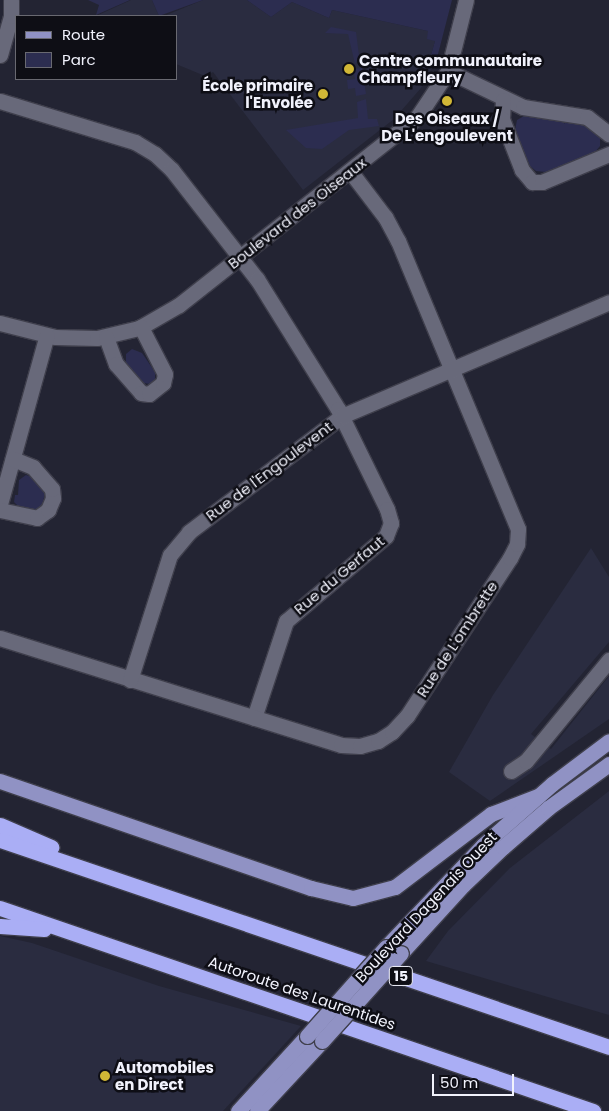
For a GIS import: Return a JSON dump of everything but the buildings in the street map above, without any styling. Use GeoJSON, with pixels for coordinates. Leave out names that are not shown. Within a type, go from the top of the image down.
{"type":"FeatureCollection","features":[{"type":"Feature","properties":{"kind":"highway"},"geometry":{"type":"LineString","coordinates":[[0,824],[130,882]]}},
{"type":"Feature","properties":{"kind":"highway","name":"15"},"geometry":{"type":"LineString","coordinates":[[0,840],[130,882],[609,1047]]}},
{"type":"Feature","properties":{"kind":"highway","name":"Autoroute des Laurentides"},"geometry":{"type":"LineString","coordinates":[[0,908],[593,1111]]}},
{"type":"Feature","properties":{"kind":"highway"},"geometry":{"type":"LineString","coordinates":[[0,926],[65,931]]}},
{"type":"Feature","properties":{"kind":"main road","name":"Boulevard Dagenais Ouest"},"geometry":{"type":"LineString","coordinates":[[238,1111],[405,926],[478,850],[538,796],[609,741]]}},
{"type":"Feature","properties":{"kind":"main road","name":"Boulevard Dagenais Ouest"},"geometry":{"type":"LineString","coordinates":[[257,1111],[420,931],[503,846],[548,808],[609,764]]}},
{"type":"Feature","properties":{"kind":"main road"},"geometry":{"type":"LineString","coordinates":[[0,781],[310,888],[353,898],[395,887],[491,814],[538,796]]}},
{"type":"Feature","properties":{"kind":"street"},"geometry":{"type":"LineString","coordinates":[[0,55],[11,16],[11,0]]}},
{"type":"Feature","properties":{"kind":"street","name":"Boulevard des Oiseaux"},"geometry":{"type":"LineString","coordinates":[[0,323],[47,336],[106,337],[140,327],[178,305],[414,121],[448,71],[466,0]]}},
{"type":"Feature","properties":{"kind":"street"},"geometry":{"type":"LineString","coordinates":[[448,71],[503,100],[528,109],[580,115],[594,120],[609,134]]}},
{"type":"Feature","properties":{"kind":"street"},"geometry":{"type":"LineString","coordinates":[[503,100],[502,119],[522,170],[532,182],[547,180],[609,154]]}},
{"type":"Feature","properties":{"kind":"street","name":"Rue du Gerfaut"},"geometry":{"type":"LineString","coordinates":[[0,101],[121,138],[151,151],[178,177],[257,279],[342,416],[387,508],[391,520],[389,531],[286,621],[254,718]]}},
{"type":"Feature","properties":{"kind":"street","name":"Rue de L'ombrette"},"geometry":{"type":"LineString","coordinates":[[0,638],[130,680],[349,746],[366,745],[388,735],[407,716],[513,554],[518,534],[516,519],[394,232],[350,171]]}},
{"type":"Feature","properties":{"kind":"street","name":"Rue de l'Engoulevent"},"geometry":{"type":"LineString","coordinates":[[130,680],[166,564],[176,544],[323,428],[342,416],[609,302]]}},
{"type":"Feature","properties":{"kind":"street"},"geometry":{"type":"LineString","coordinates":[[106,337],[116,364],[141,393],[149,394],[161,385],[165,374],[140,327]]}},
{"type":"Feature","properties":{"kind":"street"},"geometry":{"type":"LineString","coordinates":[[0,504],[47,336]]}},
{"type":"Feature","properties":{"kind":"street"},"geometry":{"type":"LineString","coordinates":[[0,510],[37,518],[48,510],[53,498],[52,489],[33,467],[13,459]]}},
{"type":"Feature","properties":{"kind":"street"},"geometry":{"type":"LineString","coordinates":[[510,771],[526,761],[609,660]]}},
{"type":"Feature","properties":{"kind":"shaded area"},"geometry":{"type":"Polygon","coordinates":[[[131,0],[152,0],[159,15],[98,15],[131,0]]]}},
{"type":"Feature","properties":{"kind":"shaded area","name":"École primaire l'Envolée"},"geometry":{"type":"Polygon","coordinates":[[[203,0],[247,0],[271,17],[292,2],[329,18],[332,10],[428,31],[435,41],[431,55],[437,58],[421,88],[394,119],[303,190],[213,72],[205,76],[178,65],[178,15],[166,15],[203,0]]]}},
{"type":"Feature","properties":{"kind":"shaded area"},"geometry":{"type":"Polygon","coordinates":[[[591,548],[609,577],[609,642],[531,734],[551,749],[609,676],[609,719],[490,801],[449,772],[493,695],[591,548]]]}},
{"type":"Feature","properties":{"kind":"shaded area"},"geometry":{"type":"Polygon","coordinates":[[[609,791],[609,1015],[426,961],[448,931],[510,868],[609,791]]]}},
{"type":"Feature","properties":{"kind":"shaded area"},"geometry":{"type":"Polygon","coordinates":[[[0,936],[32,943],[159,986],[301,1026],[223,1111],[0,1111],[0,936]]]}},
{"type":"Feature","properties":{"kind":"green space"},"geometry":{"type":"Polygon","coordinates":[[[88,0],[130,0],[96,15],[99,5],[88,0]]]}},
{"type":"Feature","properties":{"kind":"green space"},"geometry":{"type":"Polygon","coordinates":[[[152,0],[203,0],[162,15],[159,15],[152,0]]]}},
{"type":"Feature","properties":{"kind":"green space"},"geometry":{"type":"Polygon","coordinates":[[[247,0],[452,0],[437,58],[431,55],[435,41],[427,39],[428,31],[332,10],[329,18],[292,2],[271,17],[247,0]]]}},
{"type":"Feature","properties":{"kind":"green space"},"geometry":{"type":"Polygon","coordinates":[[[331,27],[356,32],[359,56],[355,64],[348,34],[325,33],[331,27]]]}},
{"type":"Feature","properties":{"kind":"green space"},"geometry":{"type":"Polygon","coordinates":[[[362,68],[366,94],[356,96],[355,88],[348,89],[347,80],[355,79],[353,69],[362,68]]]}},
{"type":"Feature","properties":{"kind":"green space"},"geometry":{"type":"Polygon","coordinates":[[[366,99],[368,119],[377,119],[379,126],[349,130],[322,149],[306,148],[286,130],[358,118],[357,102],[366,99]]]}},
{"type":"Feature","properties":{"kind":"green space"},"geometry":{"type":"Polygon","coordinates":[[[524,116],[562,120],[565,124],[565,120],[583,124],[600,136],[600,146],[595,152],[546,172],[536,171],[530,166],[515,130],[517,120],[524,116]]]}},
{"type":"Feature","properties":{"kind":"green space"},"geometry":{"type":"Polygon","coordinates":[[[132,349],[142,353],[155,372],[155,379],[150,384],[144,383],[126,364],[126,354],[132,349]]]}},
{"type":"Feature","properties":{"kind":"green space"},"geometry":{"type":"Polygon","coordinates":[[[26,475],[32,477],[45,493],[42,506],[34,510],[18,506],[14,502],[15,495],[18,495],[19,480],[26,475]]]}},
{"type":"Feature","properties":{"kind":"place","name":"Centre communautaire Champfleury"},"geometry":{"type":"Point","coordinates":[349,69]}},
{"type":"Feature","properties":{"kind":"place","name":"École primaire l'Envolée"},"geometry":{"type":"Point","coordinates":[323,94]}},
{"type":"Feature","properties":{"kind":"place","name":"Des Oiseaux / De L'engoulevent"},"geometry":{"type":"Point","coordinates":[447,101]}},
{"type":"Feature","properties":{"kind":"place","name":"Automobiles en Direct"},"geometry":{"type":"Point","coordinates":[105,1076]}}]}
